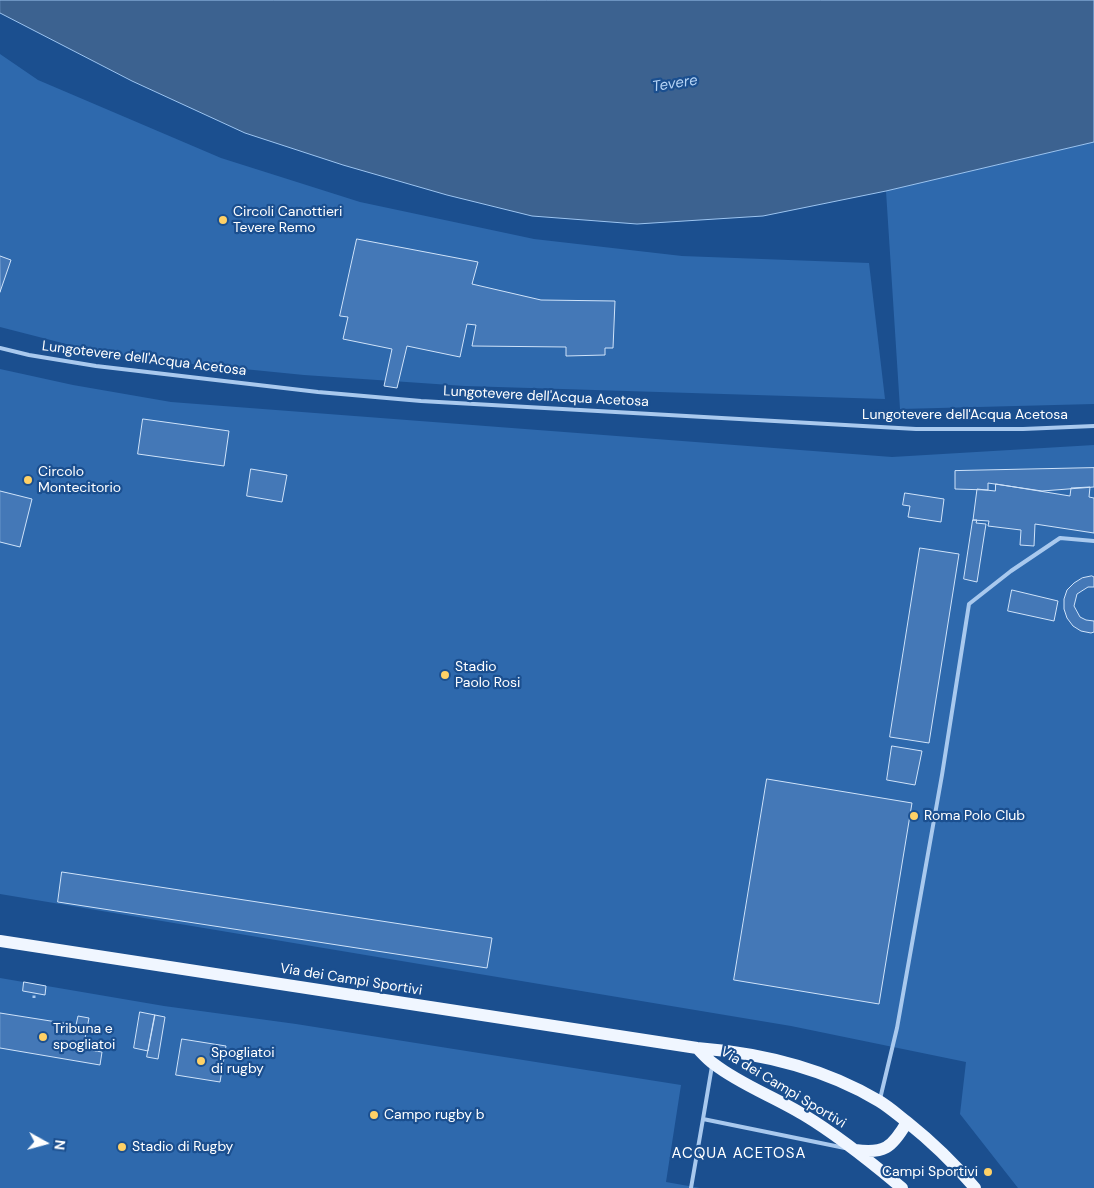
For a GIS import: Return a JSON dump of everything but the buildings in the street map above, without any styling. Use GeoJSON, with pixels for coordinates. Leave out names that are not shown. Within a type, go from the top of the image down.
{"type":"FeatureCollection","features":[{"type":"Feature","properties":{"kind":"main road","name":"Via dei Campi Sportivi"},"geometry":{"type":"LineString","coordinates":[[0,941],[697,1048],[739,1052],[790,1064],[838,1081],[880,1102],[941,1150],[975,1188]]}},
{"type":"Feature","properties":{"kind":"main road","name":"Via dei Campi Sportivi"},"geometry":{"type":"LineString","coordinates":[[697,1048],[713,1064],[733,1077],[804,1115],[855,1150],[902,1188]]}},
{"type":"Feature","properties":{"kind":"main road"},"geometry":{"type":"LineString","coordinates":[[855,1150],[867,1152],[882,1150],[896,1140],[907,1122]]}},
{"type":"Feature","properties":{"kind":"lane","name":"Lungotevere dell'Acqua Acetosa"},"geometry":{"type":"LineString","coordinates":[[0,348],[29,355],[96,366],[318,392],[421,401],[916,429],[1024,429],[1094,426]]}},
{"type":"Feature","properties":{"kind":"lane"},"geometry":{"type":"LineString","coordinates":[[880,1102],[897,1028],[913,940],[969,604],[1011,571],[1060,538],[1094,540]]}},
{"type":"Feature","properties":{"kind":"lane"},"geometry":{"type":"LineString","coordinates":[[691,1188],[713,1064]]}},
{"type":"Feature","properties":{"kind":"lane"},"geometry":{"type":"LineString","coordinates":[[704,1119],[855,1150]]}},
{"type":"Feature","properties":{"kind":"path"},"geometry":{"type":"LineString","coordinates":[[34,993],[34,998]]}},
{"type":"Feature","properties":{"kind":"shaded area","name":"Circoli Canottieri Tevere Remo"},"geometry":{"type":"Polygon","coordinates":[[[0,54],[38,80],[221,158],[360,202],[534,239],[682,256],[869,263],[885,399],[465,386],[304,375],[113,356],[0,327],[0,54]]]}},
{"type":"Feature","properties":{"kind":"shaded area"},"geometry":{"type":"Polygon","coordinates":[[[1094,142],[1094,404],[900,409],[886,191],[1094,142]]]}},
{"type":"Feature","properties":{"kind":"shaded area","name":"Stadio Paolo Rosi"},"geometry":{"type":"Polygon","coordinates":[[[0,369],[73,385],[171,402],[892,457],[1094,445],[1094,1188],[1018,1188],[960,1114],[966,1062],[791,1026],[0,894],[0,369]]]}},
{"type":"Feature","properties":{"kind":"shaded area"},"geometry":{"type":"Polygon","coordinates":[[[0,978],[164,1006],[296,1024],[681,1085],[666,1182],[700,1188],[0,1188],[0,978]]]}},
{"type":"Feature","properties":{"kind":"water","name":"Tevere"},"geometry":{"type":"Polygon","coordinates":[[[0,0],[1094,0],[1094,142],[886,191],[763,216],[637,224],[532,216],[447,195],[343,165],[245,133],[132,81],[0,13],[0,0]]]}},
{"type":"Feature","properties":{"kind":"place","name":"Circoli Canottieri Tevere Remo"},"geometry":{"type":"Point","coordinates":[223,220]}},
{"type":"Feature","properties":{"kind":"place","name":"Circolo Montecitorio"},"geometry":{"type":"Point","coordinates":[28,480]}},
{"type":"Feature","properties":{"kind":"place","name":"Stadio Paolo Rosi"},"geometry":{"type":"Point","coordinates":[445,675]}},
{"type":"Feature","properties":{"kind":"place","name":"Roma Polo Club"},"geometry":{"type":"Point","coordinates":[914,816]}},
{"type":"Feature","properties":{"kind":"place","name":"Tribuna e spogliatoi"},"geometry":{"type":"Point","coordinates":[43,1037]}},
{"type":"Feature","properties":{"kind":"place","name":"Spogliatoi di rugby"},"geometry":{"type":"Point","coordinates":[201,1061]}},
{"type":"Feature","properties":{"kind":"place","name":"Campo rugby b"},"geometry":{"type":"Point","coordinates":[374,1115]}},
{"type":"Feature","properties":{"kind":"place","name":"Stadio di Rugby"},"geometry":{"type":"Point","coordinates":[122,1147]}},
{"type":"Feature","properties":{"kind":"place","name":"Campi Sportivi"},"geometry":{"type":"Point","coordinates":[988,1172]}},
{"type":"Feature","properties":{"kind":"district","name":"ACQUA ACETOSA"},"geometry":{"type":"Point","coordinates":[739,1154]}}]}
